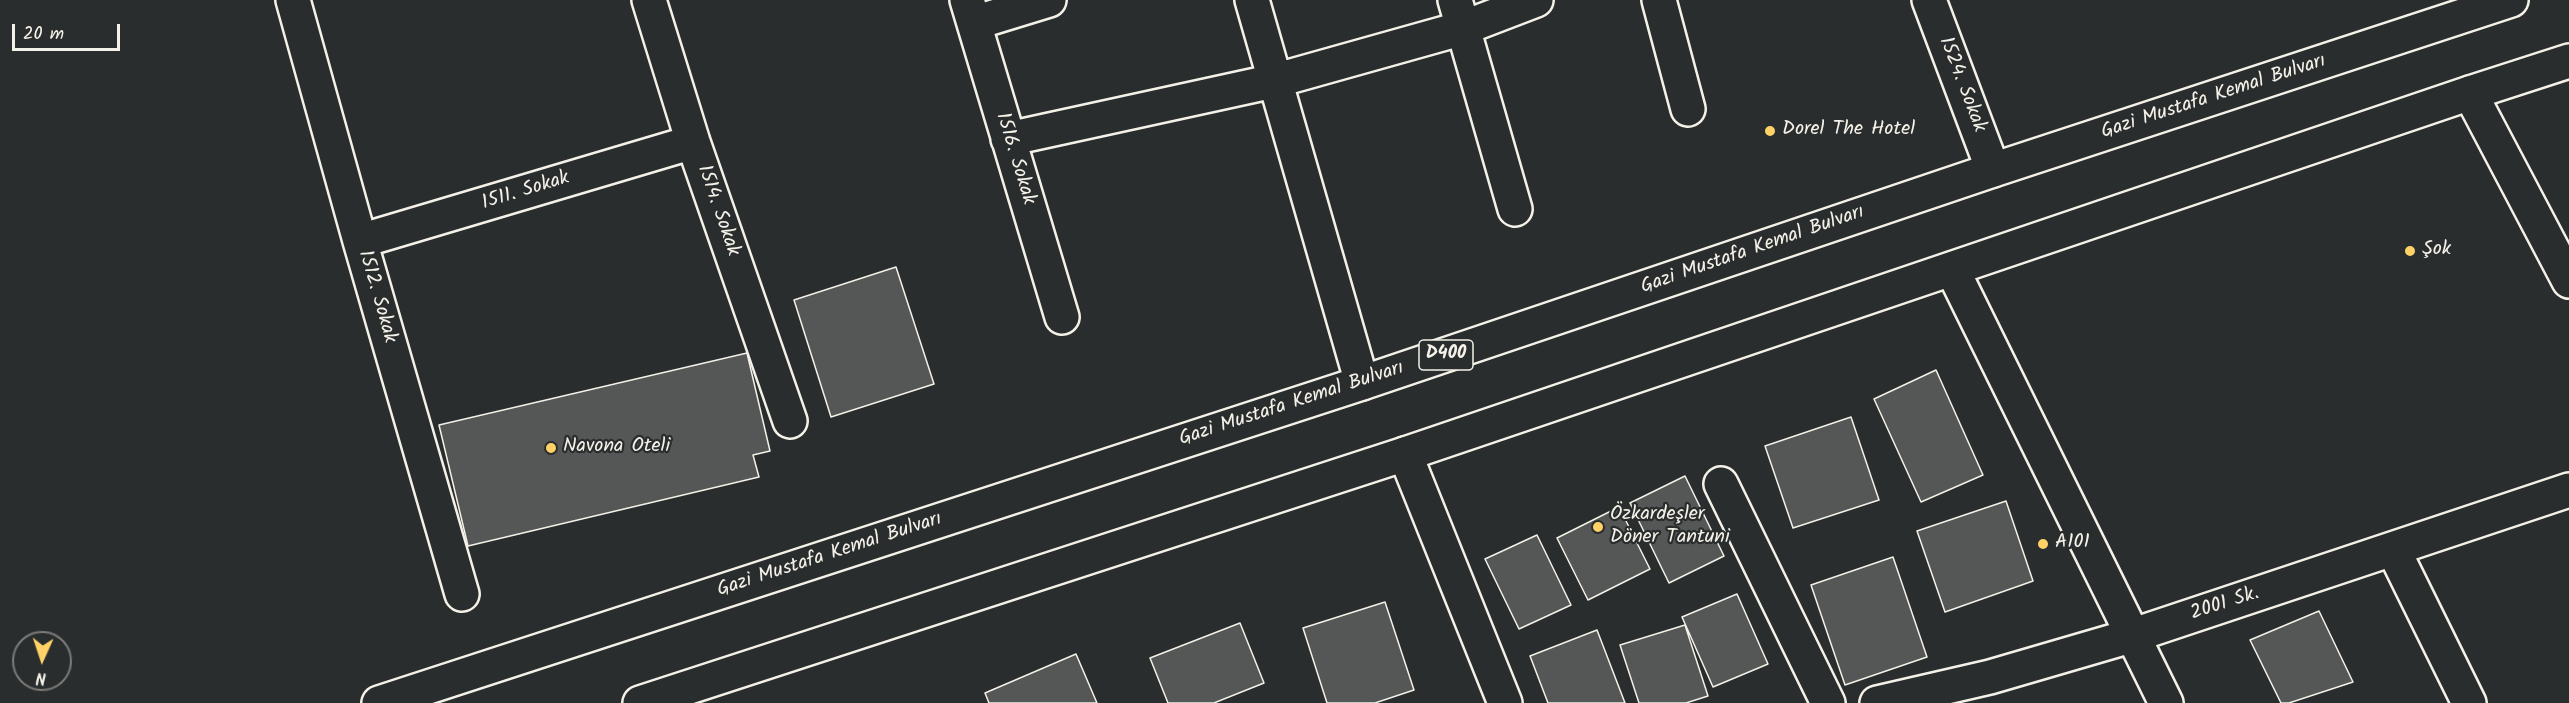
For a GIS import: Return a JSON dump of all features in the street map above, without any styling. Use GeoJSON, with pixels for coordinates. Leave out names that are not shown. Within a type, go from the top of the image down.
{"type":"FeatureCollection","features":[{"type":"Feature","properties":{"kind":"main road","name":"1512. Sokak"},"geometry":{"type":"LineString","coordinates":[[293,0],[462,594]]}},
{"type":"Feature","properties":{"kind":"main road","name":"1514. Sokak"},"geometry":{"type":"LineString","coordinates":[[649,0],[693,142],[790,421]]}},
{"type":"Feature","properties":{"kind":"main road"},"geometry":{"type":"LineString","coordinates":[[970,11],[1049,0]]}},
{"type":"Feature","properties":{"kind":"main road"},"geometry":{"type":"LineString","coordinates":[[1252,0],[1362,383]]}},
{"type":"Feature","properties":{"kind":"main road"},"geometry":{"type":"LineString","coordinates":[[1008,139],[1274,81],[1459,14],[1536,0]]}},
{"type":"Feature","properties":{"kind":"main road"},"geometry":{"type":"LineString","coordinates":[[1659,0],[1688,109]]}},
{"type":"Feature","properties":{"kind":"main road","name":"1524. Sokak"},"geometry":{"type":"LineString","coordinates":[[1929,0],[1993,170]]}},
{"type":"Feature","properties":{"kind":"main road","name":"Gazi Mustafa Kemal Bulvarı"},"geometry":{"type":"LineString","coordinates":[[379,703],[1362,383],[1993,170],[2511,0]]}},
{"type":"Feature","properties":{"kind":"main road","name":"1516. Sokak"},"geometry":{"type":"LineString","coordinates":[[970,11],[1062,317]]}},
{"type":"Feature","properties":{"kind":"main road"},"geometry":{"type":"LineString","coordinates":[[1459,14],[1515,209]]}},
{"type":"Feature","properties":{"kind":"main road"},"geometry":{"type":"LineString","coordinates":[[640,703],[1405,454],[2569,61]]}},
{"type":"Feature","properties":{"kind":"main road"},"geometry":{"type":"LineString","coordinates":[[2470,93],[2569,281]]}},
{"type":"Feature","properties":{"kind":"main road","name":"1511. Sokak"},"geometry":{"type":"LineString","coordinates":[[360,241],[693,142]]}},
{"type":"Feature","properties":{"kind":"main road"},"geometry":{"type":"LineString","coordinates":[[1952,268],[2166,703]]}},
{"type":"Feature","properties":{"kind":"main road"},"geometry":{"type":"LineString","coordinates":[[1405,454],[1505,703]]}},
{"type":"Feature","properties":{"kind":"main road"},"geometry":{"type":"LineString","coordinates":[[1721,484],[1828,703]]}},
{"type":"Feature","properties":{"kind":"main road","name":"2001 Sk."},"geometry":{"type":"LineString","coordinates":[[1877,703],[1997,690],[2134,635],[2569,490]]}},
{"type":"Feature","properties":{"kind":"main road"},"geometry":{"type":"LineString","coordinates":[[2393,549],[2469,703]]}},
{"type":"Feature","properties":{"kind":"building"},"geometry":{"type":"Polygon","coordinates":[[[896,267],[934,384],[831,417],[794,300],[896,267]]]}},
{"type":"Feature","properties":{"kind":"building","name":"Navona Oteli"},"geometry":{"type":"Polygon","coordinates":[[[747,353],[770,451],[753,455],[759,477],[468,546],[439,425],[747,353]]]}},
{"type":"Feature","properties":{"kind":"building"},"geometry":{"type":"Polygon","coordinates":[[[1936,370],[1983,475],[1921,502],[1874,399],[1936,370]]]}},
{"type":"Feature","properties":{"kind":"building"},"geometry":{"type":"Polygon","coordinates":[[[1851,417],[1879,500],[1793,528],[1765,446],[1851,417]]]}},
{"type":"Feature","properties":{"kind":"building"},"geometry":{"type":"Polygon","coordinates":[[[1685,476],[1724,556],[1669,583],[1630,503],[1685,476]]]}},
{"type":"Feature","properties":{"kind":"building"},"geometry":{"type":"Polygon","coordinates":[[[2006,501],[2033,581],[1945,612],[1917,531],[2006,501]]]}},
{"type":"Feature","properties":{"kind":"building"},"geometry":{"type":"Polygon","coordinates":[[[1619,507],[1650,569],[1588,600],[1557,538],[1619,507]]]}},
{"type":"Feature","properties":{"kind":"building"},"geometry":{"type":"Polygon","coordinates":[[[1537,535],[1571,605],[1519,629],[1485,559],[1537,535]]]}},
{"type":"Feature","properties":{"kind":"building"},"geometry":{"type":"Polygon","coordinates":[[[1893,557],[1927,657],[1845,685],[1811,585],[1893,557]]]}},
{"type":"Feature","properties":{"kind":"building"},"geometry":{"type":"Polygon","coordinates":[[[1737,594],[1768,664],[1713,687],[1682,617],[1737,594]]]}},
{"type":"Feature","properties":{"kind":"building"},"geometry":{"type":"Polygon","coordinates":[[[1385,602],[1414,690],[1375,703],[1327,703],[1303,628],[1385,602]]]}},
{"type":"Feature","properties":{"kind":"building"},"geometry":{"type":"Polygon","coordinates":[[[2319,611],[2353,682],[2289,703],[2281,703],[2250,640],[2319,611]]]}},
{"type":"Feature","properties":{"kind":"building"},"geometry":{"type":"Polygon","coordinates":[[[1240,623],[1264,683],[1214,703],[1168,703],[1150,658],[1240,623]]]}},
{"type":"Feature","properties":{"kind":"building"},"geometry":{"type":"Polygon","coordinates":[[[1685,625],[1708,696],[1686,703],[1639,703],[1620,645],[1685,625]]]}},
{"type":"Feature","properties":{"kind":"building"},"geometry":{"type":"Polygon","coordinates":[[[1597,630],[1625,703],[1548,703],[1530,656],[1597,630]]]}},
{"type":"Feature","properties":{"kind":"building"},"geometry":{"type":"Polygon","coordinates":[[[1076,654],[1097,703],[989,703],[985,693],[1076,654]]]}},
{"type":"Feature","properties":{"kind":"place","name":"Dorel The Hotel"},"geometry":{"type":"Point","coordinates":[1770,131]}},
{"type":"Feature","properties":{"kind":"place","name":"Şok"},"geometry":{"type":"Point","coordinates":[2410,251]}},
{"type":"Feature","properties":{"kind":"place","name":"Navona Oteli"},"geometry":{"type":"Point","coordinates":[551,448]}},
{"type":"Feature","properties":{"kind":"place","name":"Özkardeşler Döner Tantuni"},"geometry":{"type":"Point","coordinates":[1598,527]}},
{"type":"Feature","properties":{"kind":"place","name":"A101"},"geometry":{"type":"Point","coordinates":[2043,544]}}]}
